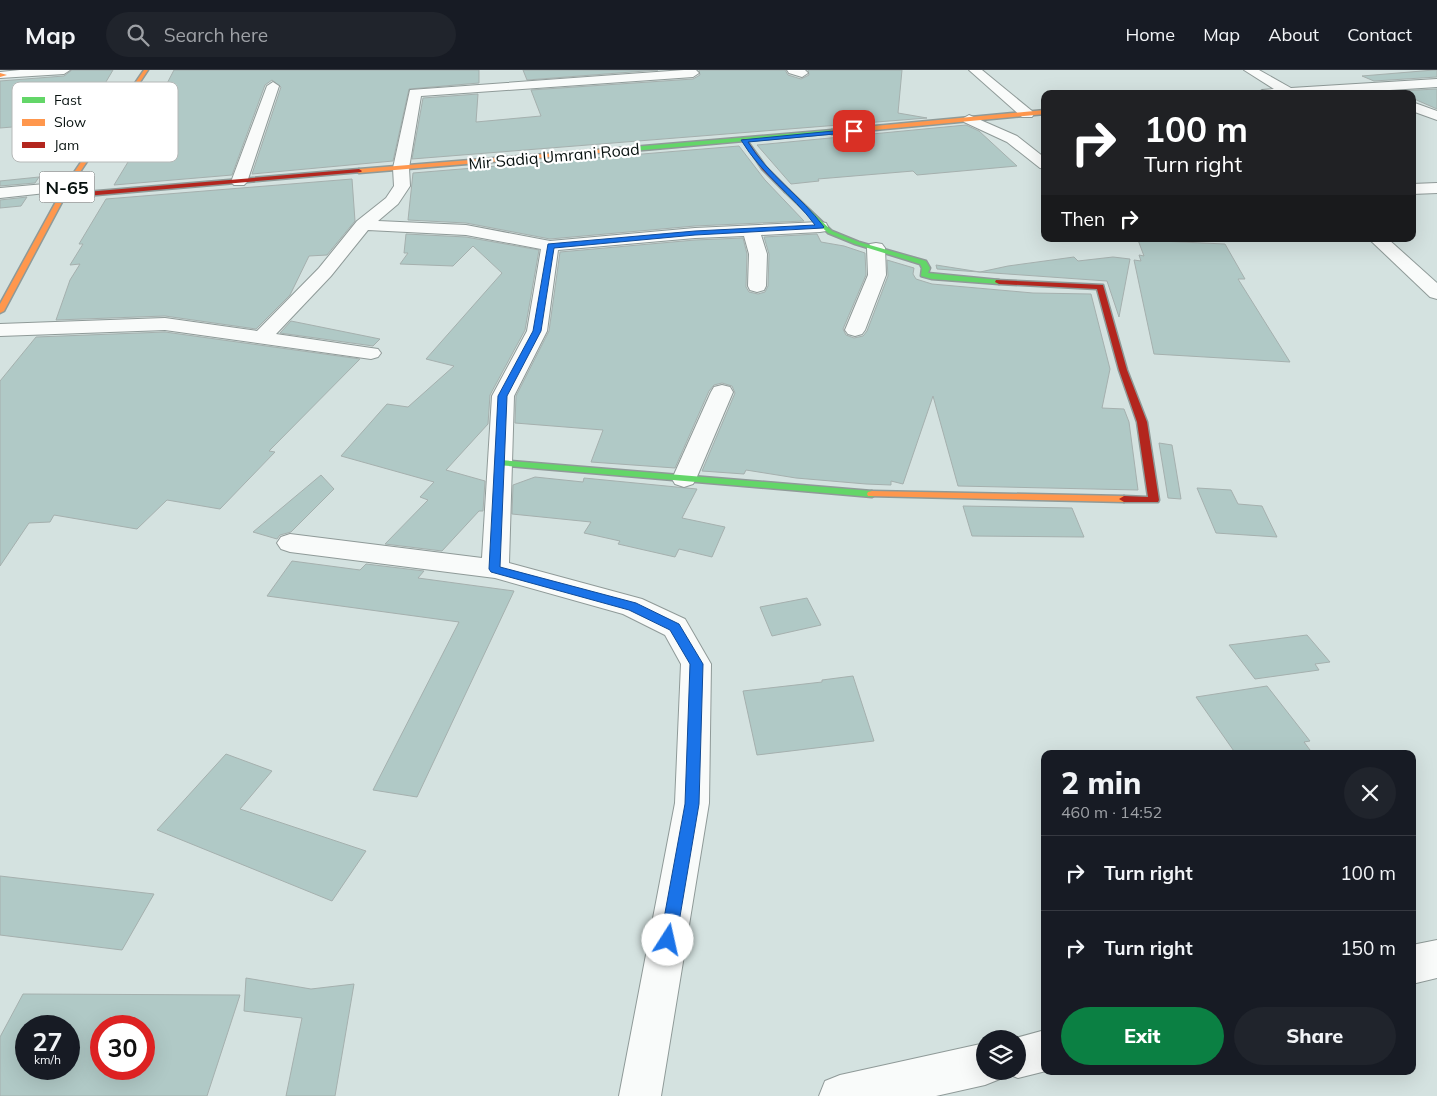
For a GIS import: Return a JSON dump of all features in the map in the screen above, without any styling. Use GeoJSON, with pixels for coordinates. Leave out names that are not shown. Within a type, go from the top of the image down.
{"type":"FeatureCollection","features":[{"type":"Feature","properties":{"kind":"main road","name":"N-65"},"geometry":{"type":"LineString","coordinates":[[138,82],[146,70]]}},
{"type":"Feature","properties":{"kind":"main road","name":"Mir Sadiq Umrani Road"},"geometry":{"type":"LineString","coordinates":[[65,192],[239,182],[744,140],[1041,112]]}},
{"type":"Feature","properties":{"kind":"main road"},"geometry":{"type":"LineString","coordinates":[[500,463],[866,494],[1154,500],[1142,422],[1123,370],[1100,286],[1033,285],[932,277],[924,274],[926,268],[923,263],[837,236],[820,227],[807,209],[790,196],[755,158],[744,140]]}},
{"type":"Feature","properties":{"kind":"main road","name":"N-65"},"geometry":{"type":"LineString","coordinates":[[0,312],[65,192],[85,162]]}},
{"type":"Feature","properties":{"kind":"street"},"geometry":{"type":"LineString","coordinates":[[2,75],[64,70]]}},
{"type":"Feature","properties":{"kind":"street"},"geometry":{"type":"LineString","coordinates":[[975,70],[1027,114]]}},
{"type":"Feature","properties":{"kind":"street"},"geometry":{"type":"LineString","coordinates":[[1250,70],[1285,90]]}},
{"type":"Feature","properties":{"kind":"street"},"geometry":{"type":"LineString","coordinates":[[1426,70],[1437,74]]}},
{"type":"Feature","properties":{"kind":"street"},"geometry":{"type":"LineString","coordinates":[[262,338],[326,272],[363,225],[392,201],[402,186],[401,168],[415,93],[693,73]]}},
{"type":"Feature","properties":{"kind":"street"},"geometry":{"type":"LineString","coordinates":[[1359,74],[1386,86]]}},
{"type":"Feature","properties":{"kind":"street"},"geometry":{"type":"LineString","coordinates":[[1331,90],[1437,83]]}},
{"type":"Feature","properties":{"kind":"street"},"geometry":{"type":"LineString","coordinates":[[239,182],[273,86]]}},
{"type":"Feature","properties":{"kind":"street"},"geometry":{"type":"LineString","coordinates":[[1416,108],[1437,116]]}},
{"type":"Feature","properties":{"kind":"street"},"geometry":{"type":"LineString","coordinates":[[969,119],[999,131],[1041,162]]}},
{"type":"Feature","properties":{"kind":"street"},"geometry":{"type":"LineString","coordinates":[[1020,145],[1041,151]]}},
{"type":"Feature","properties":{"kind":"street"},"geometry":{"type":"LineString","coordinates":[[1416,189],[1437,188]]}},
{"type":"Feature","properties":{"kind":"street"},"geometry":{"type":"LineString","coordinates":[[0,194],[65,192]]}},
{"type":"Feature","properties":{"kind":"street"},"geometry":{"type":"LineString","coordinates":[[363,225],[466,230],[550,246],[695,233],[752,232],[820,227]]}},
{"type":"Feature","properties":{"kind":"street"},"geometry":{"type":"LineString","coordinates":[[752,232],[758,254],[757,286]]}},
{"type":"Feature","properties":{"kind":"street"},"geometry":{"type":"LineString","coordinates":[[1381,242],[1437,293]]}},
{"type":"Feature","properties":{"kind":"street"},"geometry":{"type":"LineString","coordinates":[[495,569],[503,396],[537,331],[550,246]]}},
{"type":"Feature","properties":{"kind":"street"},"geometry":{"type":"LineString","coordinates":[[855,330],[877,275],[876,248]]}},
{"type":"Feature","properties":{"kind":"street"},"geometry":{"type":"LineString","coordinates":[[0,330],[165,324],[371,353]]}},
{"type":"Feature","properties":{"kind":"street"},"geometry":{"type":"LineString","coordinates":[[684,479],[722,392]]}},
{"type":"Feature","properties":{"kind":"street"},"geometry":{"type":"LineString","coordinates":[[290,543],[495,569],[632,606],[675,627],[696,664],[692,804],[640,1096]]}},
{"type":"Feature","properties":{"kind":"street"},"geometry":{"type":"LineString","coordinates":[[1416,964],[1437,959]]}},
{"type":"Feature","properties":{"kind":"street"},"geometry":{"type":"LineString","coordinates":[[1026,1055],[1041,1052]]}},
{"type":"Feature","properties":{"kind":"street"},"geometry":{"type":"LineString","coordinates":[[865,1093],[976,1066]]}},
{"type":"Feature","properties":{"kind":"building"},"geometry":{"type":"Polygon","coordinates":[[[72,70],[113,70],[106,82],[12,82],[12,127],[0,128],[0,81],[64,76],[72,70]]]}},
{"type":"Feature","properties":{"kind":"building"},"geometry":{"type":"Polygon","coordinates":[[[174,70],[479,70],[479,83],[409,89],[393,161],[252,174],[281,87],[272,80],[265,85],[232,175],[114,185],[128,162],[178,162],[178,82],[168,82],[174,70]]]}},
{"type":"Feature","properties":{"kind":"building"},"geometry":{"type":"Polygon","coordinates":[[[523,70],[658,70],[527,80],[523,70]]]}},
{"type":"Feature","properties":{"kind":"building"},"geometry":{"type":"Polygon","coordinates":[[[699,70],[785,70],[788,75],[801,79],[809,75],[808,70],[902,70],[898,113],[927,118],[412,159],[423,98],[478,94],[476,122],[541,116],[531,90],[693,79],[700,75],[699,70]]]}},
{"type":"Feature","properties":{"kind":"building"},"geometry":{"type":"Polygon","coordinates":[[[1437,70],[1437,77],[1374,81],[1362,76],[1437,70]]]}},
{"type":"Feature","properties":{"kind":"building"},"geometry":{"type":"Polygon","coordinates":[[[1437,89],[1437,109],[1416,100],[1416,90],[1437,89]]]}},
{"type":"Feature","properties":{"kind":"building"},"geometry":{"type":"Polygon","coordinates":[[[966,125],[979,131],[1017,166],[917,175],[913,171],[818,179],[819,181],[791,184],[757,145],[966,125]]]}},
{"type":"Feature","properties":{"kind":"building"},"geometry":{"type":"Polygon","coordinates":[[[739,146],[765,180],[804,221],[695,226],[550,239],[466,223],[408,220],[413,173],[739,146]]]}},
{"type":"Feature","properties":{"kind":"building"},"geometry":{"type":"Polygon","coordinates":[[[39,177],[35,183],[0,186],[0,181],[39,177]]]}},
{"type":"Feature","properties":{"kind":"building"},"geometry":{"type":"Polygon","coordinates":[[[352,179],[355,221],[327,255],[309,256],[290,295],[256,329],[165,316],[56,320],[70,280],[80,264],[70,265],[83,244],[79,244],[106,199],[352,179]]]}},
{"type":"Feature","properties":{"kind":"building"},"geometry":{"type":"Polygon","coordinates":[[[27,197],[21,206],[0,208],[0,200],[27,197]]]}},
{"type":"Feature","properties":{"kind":"building"},"geometry":{"type":"Polygon","coordinates":[[[406,234],[466,237],[539,250],[525,330],[490,395],[488,424],[446,470],[485,481],[483,511],[479,511],[442,551],[385,544],[428,500],[420,497],[434,482],[341,456],[387,404],[408,407],[454,366],[426,359],[502,273],[473,246],[453,266],[400,264],[408,253],[404,253],[406,234]]]}},
{"type":"Feature","properties":{"kind":"building"},"geometry":{"type":"Polygon","coordinates":[[[817,234],[821,242],[844,246],[865,253],[866,275],[843,329],[846,335],[854,338],[863,336],[867,331],[888,276],[887,260],[914,268],[913,274],[916,279],[932,284],[1033,293],[1091,294],[1110,369],[1102,408],[1124,409],[1129,422],[1138,490],[958,486],[933,396],[903,484],[891,481],[891,485],[796,478],[746,470],[744,474],[702,471],[735,393],[732,386],[722,383],[714,385],[709,391],[675,468],[591,462],[603,430],[515,423],[516,396],[549,331],[560,252],[695,240],[743,238],[747,254],[746,287],[749,292],[758,294],[765,292],[768,286],[769,254],[764,237],[817,234]]]}},
{"type":"Feature","properties":{"kind":"building"},"geometry":{"type":"Polygon","coordinates":[[[1139,242],[1225,244],[1245,279],[1238,279],[1290,362],[1154,354],[1134,260],[1141,261],[1139,255],[1144,256],[1139,242]]]}},
{"type":"Feature","properties":{"kind":"building"},"geometry":{"type":"Polygon","coordinates":[[[1074,257],[1078,261],[1113,257],[1130,259],[1119,317],[1107,281],[937,269],[936,265],[980,272],[1008,266],[1074,257]]]}},
{"type":"Feature","properties":{"kind":"building"},"geometry":{"type":"Polygon","coordinates":[[[291,321],[380,339],[373,346],[280,333],[291,321]]]}},
{"type":"Feature","properties":{"kind":"building"},"geometry":{"type":"Polygon","coordinates":[[[165,332],[360,359],[269,451],[275,452],[220,509],[167,500],[137,529],[54,515],[50,522],[29,523],[0,566],[0,381],[36,337],[165,332]]]}},
{"type":"Feature","properties":{"kind":"building"},"geometry":{"type":"Polygon","coordinates":[[[1159,443],[1172,445],[1181,499],[1168,498],[1159,443]]]}},
{"type":"Feature","properties":{"kind":"building"},"geometry":{"type":"Polygon","coordinates":[[[321,475],[334,489],[291,532],[280,535],[277,539],[253,532],[321,475]]]}},
{"type":"Feature","properties":{"kind":"building"},"geometry":{"type":"Polygon","coordinates":[[[535,477],[583,482],[584,478],[697,489],[682,518],[725,527],[712,557],[679,549],[675,557],[618,544],[620,541],[584,533],[591,522],[512,514],[513,485],[535,477]]]}},
{"type":"Feature","properties":{"kind":"building"},"geometry":{"type":"Polygon","coordinates":[[[1197,488],[1231,490],[1238,504],[1262,506],[1277,537],[1216,533],[1197,488]]]}},
{"type":"Feature","properties":{"kind":"building"},"geometry":{"type":"Polygon","coordinates":[[[963,506],[1072,508],[1084,537],[972,536],[963,506]]]}},
{"type":"Feature","properties":{"kind":"building"},"geometry":{"type":"Polygon","coordinates":[[[292,561],[360,570],[366,564],[424,571],[418,578],[514,591],[417,797],[373,790],[459,622],[267,596],[292,561]]]}},
{"type":"Feature","properties":{"kind":"building"},"geometry":{"type":"Polygon","coordinates":[[[807,598],[821,625],[772,636],[760,607],[807,598]]]}},
{"type":"Feature","properties":{"kind":"building"},"geometry":{"type":"Polygon","coordinates":[[[1307,635],[1330,662],[1315,664],[1319,670],[1255,679],[1229,645],[1307,635]]]}},
{"type":"Feature","properties":{"kind":"building"},"geometry":{"type":"Polygon","coordinates":[[[853,676],[874,741],[757,755],[743,691],[822,682],[822,680],[853,676]]]}},
{"type":"Feature","properties":{"kind":"building"},"geometry":{"type":"Polygon","coordinates":[[[1267,686],[1310,741],[1304,742],[1310,750],[1233,750],[1196,697],[1267,686]]]}},
{"type":"Feature","properties":{"kind":"building"},"geometry":{"type":"Polygon","coordinates":[[[226,754],[272,771],[240,809],[366,851],[332,901],[157,830],[226,754]]]}},
{"type":"Feature","properties":{"kind":"building"},"geometry":{"type":"Polygon","coordinates":[[[0,876],[154,894],[122,950],[0,935],[0,876]]]}},
{"type":"Feature","properties":{"kind":"building"},"geometry":{"type":"Polygon","coordinates":[[[246,978],[311,989],[354,984],[335,1096],[286,1096],[302,1018],[244,1011],[246,978]]]}},
{"type":"Feature","properties":{"kind":"building"},"geometry":{"type":"Polygon","coordinates":[[[23,994],[240,995],[207,1096],[0,1096],[0,1037],[23,994]]]}},
{"type":"Feature","properties":{"kind":"traffic: fast"},"geometry":{"type":"LineString","coordinates":[[632,149],[832,132]]}},
{"type":"Feature","properties":{"kind":"traffic: fast"},"geometry":{"type":"LineString","coordinates":[[787,191],[830,232],[857,243],[923,263],[926,268],[924,274],[932,277],[999,282]]}},
{"type":"Feature","properties":{"kind":"traffic: fast"},"geometry":{"type":"LineString","coordinates":[[500,463],[872,494]]}},
{"type":"Feature","properties":{"kind":"traffic: slow"},"geometry":{"type":"LineString","coordinates":[[138,82],[146,70]]}},
{"type":"Feature","properties":{"kind":"traffic: slow"},"geometry":{"type":"LineString","coordinates":[[832,132],[1041,112]]}},
{"type":"Feature","properties":{"kind":"traffic: slow"},"geometry":{"type":"LineString","coordinates":[[359,171],[632,149]]}},
{"type":"Feature","properties":{"kind":"traffic: slow"},"geometry":{"type":"LineString","coordinates":[[0,311],[67,187],[84,162]]}},
{"type":"Feature","properties":{"kind":"traffic: slow"},"geometry":{"type":"LineString","coordinates":[[872,494],[1124,499]]}},
{"type":"Feature","properties":{"kind":"traffic: jam"},"geometry":{"type":"LineString","coordinates":[[744,140],[764,168],[787,191]]}},
{"type":"Feature","properties":{"kind":"traffic: jam"},"geometry":{"type":"LineString","coordinates":[[62,196],[359,171]]}},
{"type":"Feature","properties":{"kind":"traffic: jam"},"geometry":{"type":"LineString","coordinates":[[999,282],[1100,287],[1123,370],[1142,422],[1154,500],[1124,499]]}},
{"type":"Feature","properties":{"kind":"route"},"geometry":{"type":"LineString","coordinates":[[668,940],[692,804],[696,664],[675,627],[632,606],[495,569],[503,396],[537,331],[550,246],[695,233],[752,232],[820,227],[807,209],[790,196],[755,158],[744,140],[854,131]]}}]}
